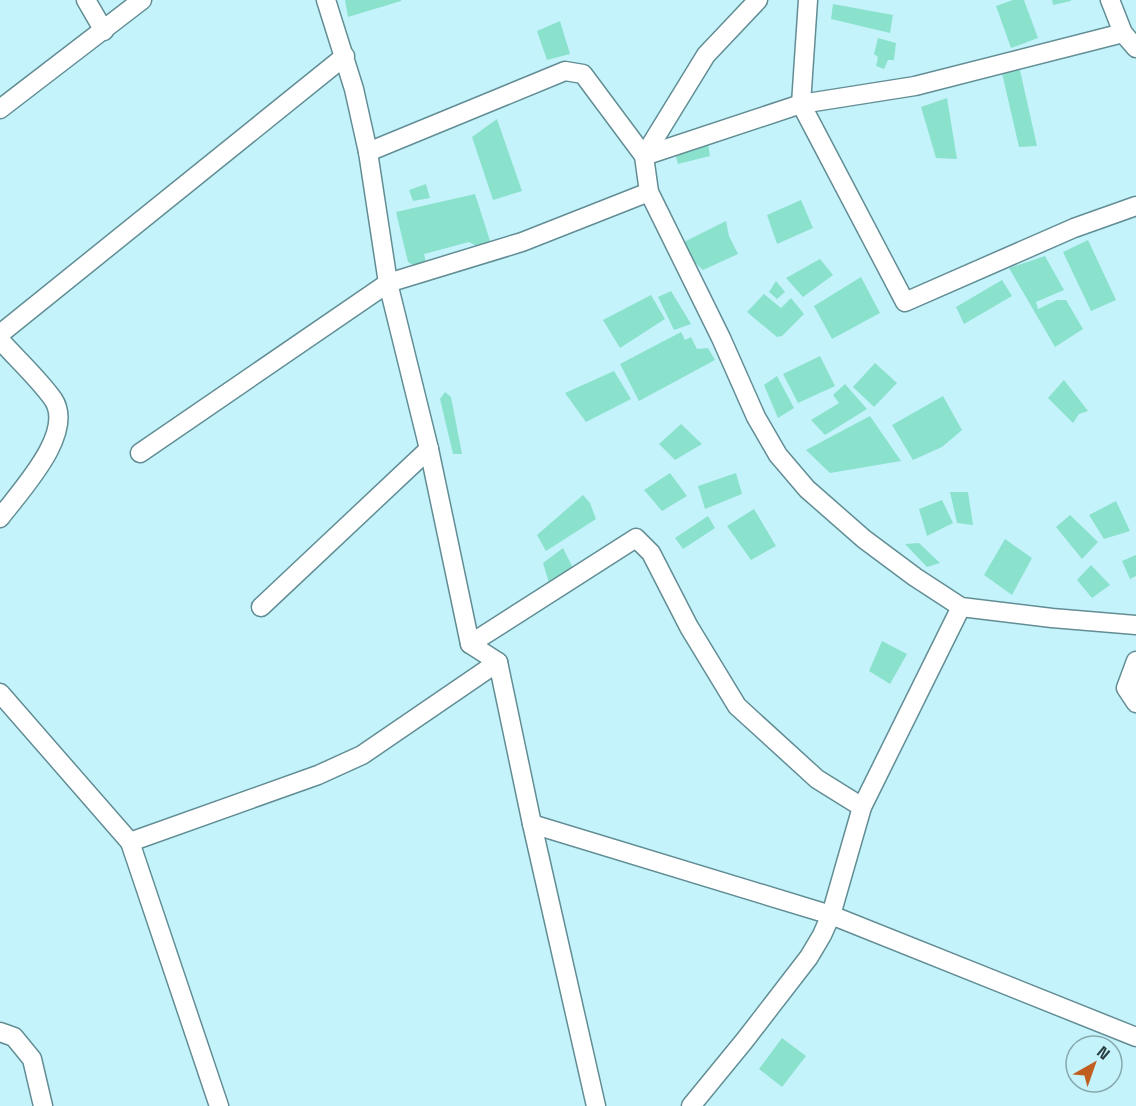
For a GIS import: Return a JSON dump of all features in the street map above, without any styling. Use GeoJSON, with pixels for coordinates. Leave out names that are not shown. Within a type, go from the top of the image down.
{"type":"FeatureCollection","features":[{"type":"Feature","properties":{"kind":"street"},"geometry":{"type":"LineString","coordinates":[[86,0],[104,31]]}},
{"type":"Feature","properties":{"kind":"street"},"geometry":{"type":"LineString","coordinates":[[0,109],[142,0]]}},
{"type":"Feature","properties":{"kind":"street"},"geometry":{"type":"LineString","coordinates":[[326,0],[345,56],[368,152],[388,283],[429,449],[470,644],[498,662],[596,1106]]}},
{"type":"Feature","properties":{"kind":"street"},"geometry":{"type":"LineString","coordinates":[[644,156],[706,55],[758,0]]}},
{"type":"Feature","properties":{"kind":"street"},"geometry":{"type":"LineString","coordinates":[[808,0],[801,104],[905,302],[1074,228],[1136,206]]}},
{"type":"Feature","properties":{"kind":"street"},"geometry":{"type":"LineString","coordinates":[[1110,0],[1123,33],[1136,48]]}},
{"type":"Feature","properties":{"kind":"street"},"geometry":{"type":"LineString","coordinates":[[644,156],[801,104],[915,86],[1123,33]]}},
{"type":"Feature","properties":{"kind":"street"},"geometry":{"type":"LineString","coordinates":[[0,334],[345,56]]}},
{"type":"Feature","properties":{"kind":"street"},"geometry":{"type":"LineString","coordinates":[[368,152],[565,71],[583,74],[644,156],[649,192],[721,338],[756,417],[778,455],[807,489],[835,516],[915,577],[961,607],[1136,625]]}},
{"type":"Feature","properties":{"kind":"street"},"geometry":{"type":"LineString","coordinates":[[140,453],[388,283],[522,242],[649,192]]}},
{"type":"Feature","properties":{"kind":"street"},"geometry":{"type":"LineString","coordinates":[[0,340],[54,400],[60,417],[56,437],[44,458],[0,518]]}},
{"type":"Feature","properties":{"kind":"street"},"geometry":{"type":"LineString","coordinates":[[261,607],[429,449]]}},
{"type":"Feature","properties":{"kind":"street"},"geometry":{"type":"LineString","coordinates":[[470,644],[636,538],[651,553],[689,627],[736,706],[817,779],[862,807]]}},
{"type":"Feature","properties":{"kind":"street"},"geometry":{"type":"LineString","coordinates":[[691,1106],[809,957],[822,935],[831,915],[862,807],[961,607]]}},
{"type":"Feature","properties":{"kind":"street"},"geometry":{"type":"LineString","coordinates":[[1136,661],[1126,688],[1136,703]]}},
{"type":"Feature","properties":{"kind":"street"},"geometry":{"type":"LineString","coordinates":[[130,842],[318,775],[362,755],[498,662]]}},
{"type":"Feature","properties":{"kind":"street"},"geometry":{"type":"LineString","coordinates":[[0,693],[130,842],[219,1106]]}},
{"type":"Feature","properties":{"kind":"street"},"geometry":{"type":"LineString","coordinates":[[532,824],[831,915],[1136,1037]]}},
{"type":"Feature","properties":{"kind":"street"},"geometry":{"type":"LineString","coordinates":[[0,1032],[14,1037],[32,1059],[43,1106]]}},
{"type":"Feature","properties":{"kind":"building"},"geometry":{"type":"Polygon","coordinates":[[[345,0],[401,0],[401,1],[348,17],[345,0]]]}},
{"type":"Feature","properties":{"kind":"building"},"geometry":{"type":"Polygon","coordinates":[[[1013,0],[1024,0],[1038,38],[1011,48],[996,6],[1013,0]]]}},
{"type":"Feature","properties":{"kind":"building"},"geometry":{"type":"Polygon","coordinates":[[[1052,0],[1071,0],[1071,1],[1053,5],[1052,0]]]}},
{"type":"Feature","properties":{"kind":"building"},"geometry":{"type":"Polygon","coordinates":[[[833,4],[893,15],[890,33],[831,19],[833,4]]]}},
{"type":"Feature","properties":{"kind":"building"},"geometry":{"type":"Polygon","coordinates":[[[560,21],[570,54],[547,60],[537,31],[560,21]]]}},
{"type":"Feature","properties":{"kind":"building"},"geometry":{"type":"Polygon","coordinates":[[[878,38],[896,43],[894,60],[888,60],[884,69],[876,66],[878,57],[874,54],[878,38]]]}},
{"type":"Feature","properties":{"kind":"building"},"geometry":{"type":"Polygon","coordinates":[[[1019,66],[1037,146],[1019,147],[1002,73],[1019,66]]]}},
{"type":"Feature","properties":{"kind":"building"},"geometry":{"type":"Polygon","coordinates":[[[947,98],[957,159],[936,158],[921,107],[947,98]]]}},
{"type":"Feature","properties":{"kind":"building"},"geometry":{"type":"Polygon","coordinates":[[[497,119],[522,191],[493,200],[472,137],[497,119]]]}},
{"type":"Feature","properties":{"kind":"building"},"geometry":{"type":"Polygon","coordinates":[[[708,143],[710,156],[678,164],[675,153],[708,143]]]}},
{"type":"Feature","properties":{"kind":"building"},"geometry":{"type":"Polygon","coordinates":[[[426,184],[430,198],[413,201],[409,190],[426,184]]]}},
{"type":"Feature","properties":{"kind":"building"},"geometry":{"type":"Polygon","coordinates":[[[475,194],[490,241],[478,247],[469,242],[424,254],[426,263],[415,266],[408,262],[396,212],[475,194]]]}},
{"type":"Feature","properties":{"kind":"building"},"geometry":{"type":"Polygon","coordinates":[[[801,200],[813,228],[777,244],[767,215],[801,200]]]}},
{"type":"Feature","properties":{"kind":"building"},"geometry":{"type":"Polygon","coordinates":[[[726,221],[729,236],[738,254],[703,270],[691,259],[684,242],[726,221]]]}},
{"type":"Feature","properties":{"kind":"building"},"geometry":{"type":"Polygon","coordinates":[[[1088,240],[1116,300],[1091,311],[1063,252],[1088,240]]]}},
{"type":"Feature","properties":{"kind":"building"},"geometry":{"type":"Polygon","coordinates":[[[1045,256],[1064,290],[1036,302],[1038,309],[1057,300],[1066,300],[1083,329],[1055,347],[1009,268],[1045,256]]]}},
{"type":"Feature","properties":{"kind":"building"},"geometry":{"type":"Polygon","coordinates":[[[820,259],[833,275],[803,297],[786,278],[820,259]]]}},
{"type":"Feature","properties":{"kind":"building"},"geometry":{"type":"Polygon","coordinates":[[[861,277],[880,313],[832,339],[814,306],[861,277]]]}},
{"type":"Feature","properties":{"kind":"building"},"geometry":{"type":"Polygon","coordinates":[[[1002,280],[1012,296],[964,324],[956,307],[1002,280]]]}},
{"type":"Feature","properties":{"kind":"building"},"geometry":{"type":"Polygon","coordinates":[[[776,281],[785,292],[777,299],[769,292],[776,281]]]}},
{"type":"Feature","properties":{"kind":"building"},"geometry":{"type":"Polygon","coordinates":[[[671,291],[691,324],[674,330],[658,297],[671,291]]]}},
{"type":"Feature","properties":{"kind":"building"},"geometry":{"type":"Polygon","coordinates":[[[764,294],[781,308],[791,298],[804,314],[782,336],[777,337],[747,312],[764,294]]]}},
{"type":"Feature","properties":{"kind":"building"},"geometry":{"type":"Polygon","coordinates":[[[651,295],[665,319],[620,348],[603,320],[651,295]]]}},
{"type":"Feature","properties":{"kind":"building"},"geometry":{"type":"Polygon","coordinates":[[[681,332],[685,340],[691,337],[697,349],[708,348],[715,360],[639,401],[620,364],[681,332]]]}},
{"type":"Feature","properties":{"kind":"building"},"geometry":{"type":"Polygon","coordinates":[[[820,356],[835,386],[798,403],[783,374],[820,356]]]}},
{"type":"Feature","properties":{"kind":"building"},"geometry":{"type":"Polygon","coordinates":[[[875,363],[897,383],[874,407],[853,387],[875,363]]]}},
{"type":"Feature","properties":{"kind":"building"},"geometry":{"type":"Polygon","coordinates":[[[614,371],[631,399],[586,422],[565,393],[614,371]]]}},
{"type":"Feature","properties":{"kind":"building"},"geometry":{"type":"Polygon","coordinates":[[[777,376],[794,408],[778,418],[764,385],[777,376]]]}},
{"type":"Feature","properties":{"kind":"building"},"geometry":{"type":"Polygon","coordinates":[[[1064,380],[1088,411],[1079,414],[1073,423],[1048,398],[1064,380]]]}},
{"type":"Feature","properties":{"kind":"building"},"geometry":{"type":"Polygon","coordinates":[[[845,384],[867,409],[825,435],[811,420],[839,403],[833,395],[845,384]]]}},
{"type":"Feature","properties":{"kind":"building"},"geometry":{"type":"Polygon","coordinates":[[[445,392],[451,397],[462,454],[453,454],[440,399],[445,392]]]}},
{"type":"Feature","properties":{"kind":"building"},"geometry":{"type":"Polygon","coordinates":[[[943,396],[962,430],[942,447],[913,460],[892,425],[943,396]]]}},
{"type":"Feature","properties":{"kind":"building"},"geometry":{"type":"Polygon","coordinates":[[[870,416],[901,461],[830,473],[806,450],[870,416]]]}},
{"type":"Feature","properties":{"kind":"building"},"geometry":{"type":"Polygon","coordinates":[[[681,424],[702,444],[675,460],[659,444],[681,424]]]}},
{"type":"Feature","properties":{"kind":"building"},"geometry":{"type":"Polygon","coordinates":[[[670,473],[687,496],[662,511],[644,490],[670,473]]]}},
{"type":"Feature","properties":{"kind":"building"},"geometry":{"type":"Polygon","coordinates":[[[736,473],[742,494],[705,509],[698,486],[736,473]]]}},
{"type":"Feature","properties":{"kind":"building"},"geometry":{"type":"Polygon","coordinates":[[[950,492],[968,492],[973,525],[957,523],[950,492]]]}},
{"type":"Feature","properties":{"kind":"building"},"geometry":{"type":"Polygon","coordinates":[[[583,495],[590,503],[596,519],[546,551],[537,535],[583,495]]]}},
{"type":"Feature","properties":{"kind":"building"},"geometry":{"type":"Polygon","coordinates":[[[942,500],[953,523],[927,536],[919,509],[942,500]]]}},
{"type":"Feature","properties":{"kind":"building"},"geometry":{"type":"Polygon","coordinates":[[[1116,501],[1130,531],[1104,539],[1089,515],[1116,501]]]}},
{"type":"Feature","properties":{"kind":"building"},"geometry":{"type":"Polygon","coordinates":[[[754,509],[776,546],[751,560],[727,526],[754,509]]]}},
{"type":"Feature","properties":{"kind":"building"},"geometry":{"type":"Polygon","coordinates":[[[1070,515],[1098,542],[1082,559],[1056,527],[1070,515]]]}},
{"type":"Feature","properties":{"kind":"building"},"geometry":{"type":"Polygon","coordinates":[[[708,516],[715,528],[683,549],[675,538],[708,516]]]}},
{"type":"Feature","properties":{"kind":"building"},"geometry":{"type":"Polygon","coordinates":[[[1005,539],[1032,558],[1012,595],[984,575],[1005,539]]]}},
{"type":"Feature","properties":{"kind":"building"},"geometry":{"type":"Polygon","coordinates":[[[919,543],[940,563],[927,567],[905,544],[919,543]]]}},
{"type":"Feature","properties":{"kind":"building"},"geometry":{"type":"Polygon","coordinates":[[[563,548],[573,568],[549,583],[543,563],[563,548]]]}},
{"type":"Feature","properties":{"kind":"building"},"geometry":{"type":"Polygon","coordinates":[[[1136,555],[1136,576],[1130,579],[1122,561],[1136,555]]]}},
{"type":"Feature","properties":{"kind":"building"},"geometry":{"type":"Polygon","coordinates":[[[1091,565],[1110,585],[1092,598],[1077,580],[1091,565]]]}},
{"type":"Feature","properties":{"kind":"building"},"geometry":{"type":"Polygon","coordinates":[[[882,641],[907,654],[890,684],[869,671],[882,641]]]}},
{"type":"Feature","properties":{"kind":"building"},"geometry":{"type":"Polygon","coordinates":[[[782,1038],[806,1056],[782,1087],[759,1069],[782,1038]]]}}]}
